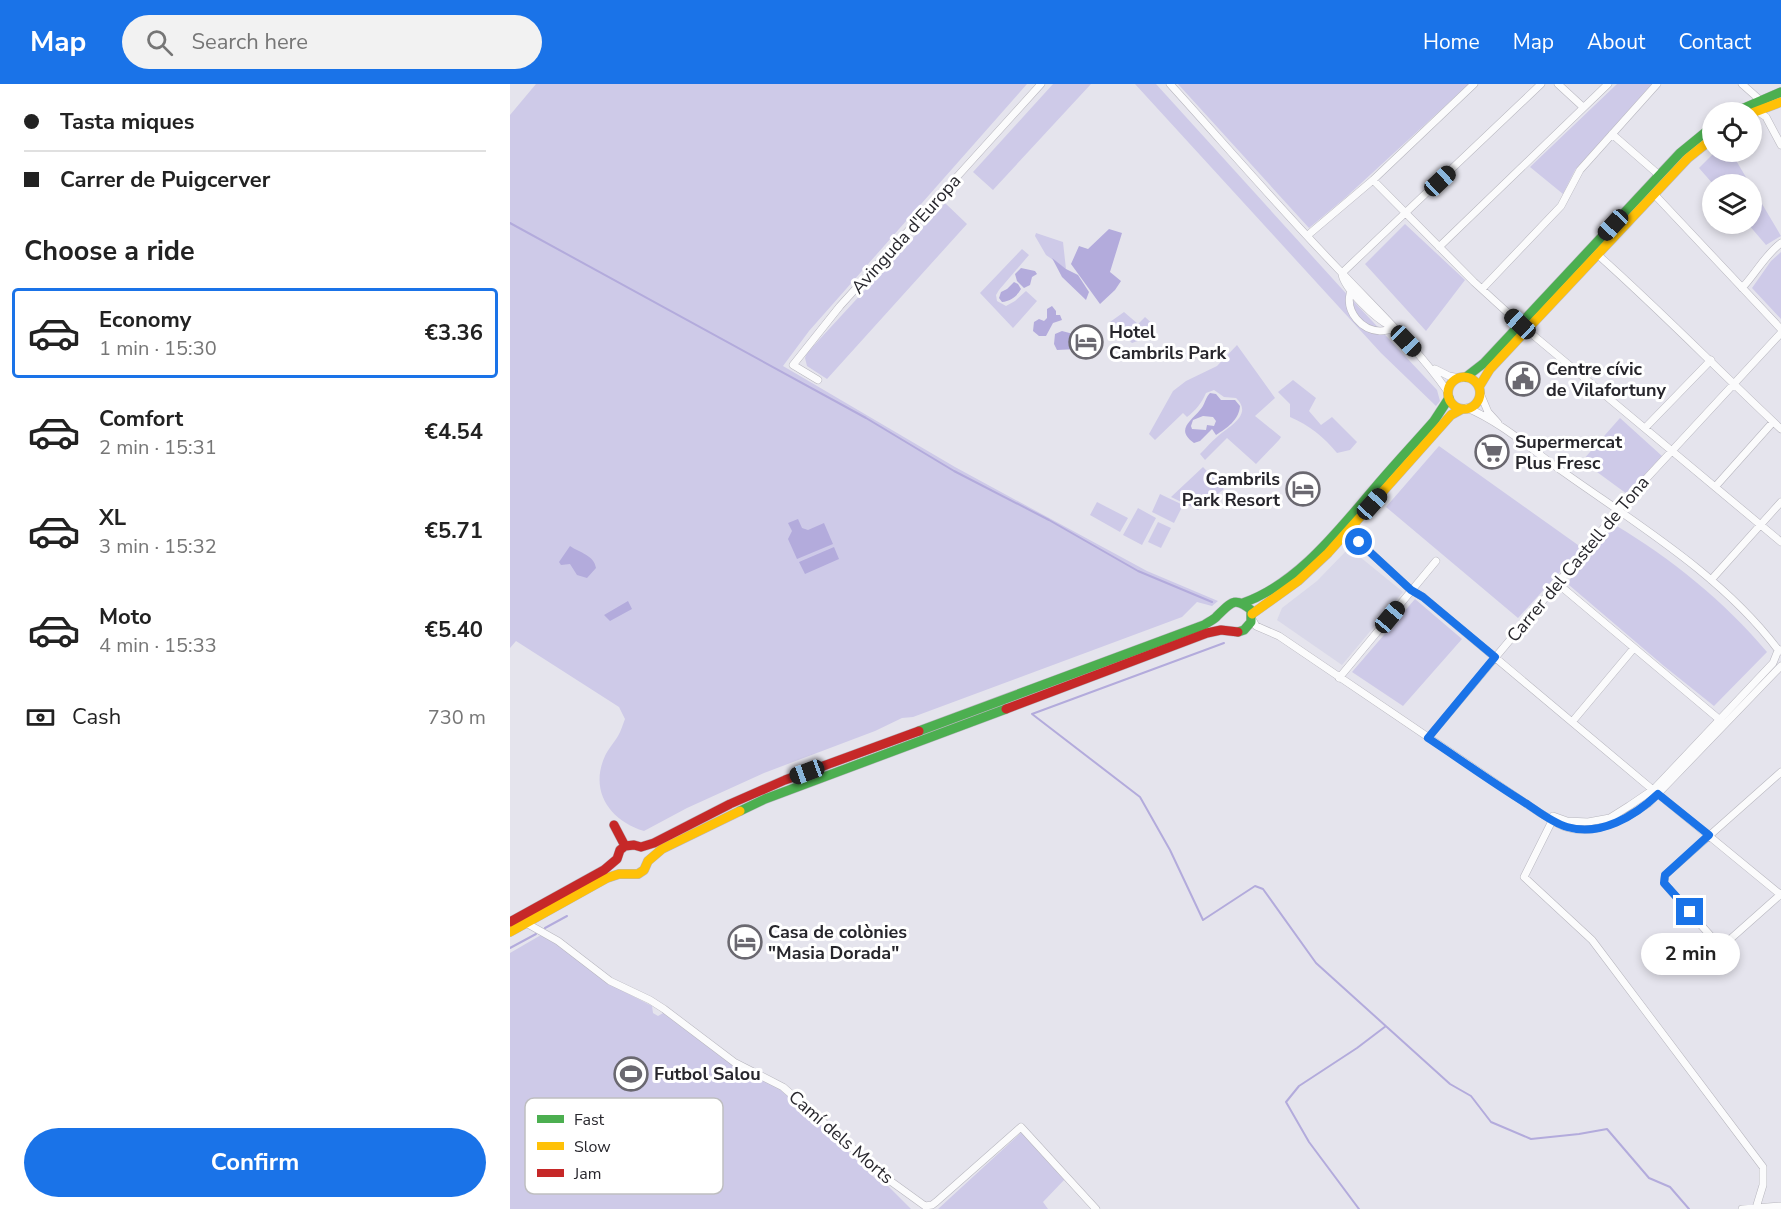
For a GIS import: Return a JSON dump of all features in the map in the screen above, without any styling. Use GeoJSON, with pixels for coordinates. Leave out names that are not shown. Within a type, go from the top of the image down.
{"type":"FeatureCollection","features":[{"type":"Feature","properties":{"kind":"street","name":"Avinguda d'Europa"},"geometry":{"type":"LineString","coordinates":[[818,380],[793,365],[840,306],[1041,84]]}},
{"type":"Feature","properties":{"kind":"street"},"geometry":{"type":"LineString","coordinates":[[640,847],[654,843],[730,804],[785,780],[1204,625],[1221,614],[1224,607],[1236,601],[1249,607],[1253,624],[1279,636],[1540,813],[1554,818],[1566,827],[1574,828],[1603,827],[1627,818],[1781,665],[1779,653],[1748,615],[1711,580],[1506,431],[1454,405],[1428,364],[1170,84]]}},
{"type":"Feature","properties":{"kind":"street"},"geometry":{"type":"LineString","coordinates":[[1308,235],[1373,180],[1474,84]]}},
{"type":"Feature","properties":{"kind":"street"},"geometry":{"type":"LineString","coordinates":[[1342,273],[1541,84]]}},
{"type":"Feature","properties":{"kind":"street"},"geometry":{"type":"LineString","coordinates":[[1558,84],[1583,107]]}},
{"type":"Feature","properties":{"kind":"street"},"geometry":{"type":"LineString","coordinates":[[1439,246],[1608,84]]}},
{"type":"Feature","properties":{"kind":"street"},"geometry":{"type":"LineString","coordinates":[[1482,289],[1561,206],[1580,170],[1657,84]]}},
{"type":"Feature","properties":{"kind":"street"},"geometry":{"type":"LineString","coordinates":[[1742,84],[1760,100]]}},
{"type":"Feature","properties":{"kind":"street"},"geometry":{"type":"LineString","coordinates":[[1756,102],[1781,92]]}},
{"type":"Feature","properties":{"kind":"street"},"geometry":{"type":"LineString","coordinates":[[1762,109],[1781,102]]}},
{"type":"Feature","properties":{"kind":"street"},"geometry":{"type":"LineString","coordinates":[[1762,115],[1766,117],[1781,145]]}},
{"type":"Feature","properties":{"kind":"street"},"geometry":{"type":"LineString","coordinates":[[1612,134],[1659,175]]}},
{"type":"Feature","properties":{"kind":"street"},"geometry":{"type":"LineString","coordinates":[[1241,631],[1247,628],[1252,616],[1298,581],[1328,553],[1451,415],[1476,403],[1479,390],[1490,369],[1523,327],[1659,175],[1680,153],[1702,135]]}},
{"type":"Feature","properties":{"kind":"street"},"geometry":{"type":"LineString","coordinates":[[1243,603],[1254,600],[1271,589],[1293,573],[1321,547],[1434,421],[1449,395],[1452,383],[1477,370],[1523,327],[1598,255],[1688,158],[1702,147]]}},
{"type":"Feature","properties":{"kind":"street"},"geometry":{"type":"LineString","coordinates":[[1373,180],[1523,327],[1781,542]]}},
{"type":"Feature","properties":{"kind":"street"},"geometry":{"type":"LineString","coordinates":[[1654,194],[1781,331]]}},
{"type":"Feature","properties":{"kind":"street"},"geometry":{"type":"LineString","coordinates":[[1742,288],[1770,252],[1781,243]]}},
{"type":"Feature","properties":{"kind":"street"},"geometry":{"type":"LineString","coordinates":[[1598,255],[1781,429]]}},
{"type":"Feature","properties":{"kind":"street"},"geometry":{"type":"LineString","coordinates":[[1342,273],[1343,282],[1383,323],[1395,329]]}},
{"type":"Feature","properties":{"kind":"street"},"geometry":{"type":"LineString","coordinates":[[1353,292],[1356,291],[1371,308],[1381,312]]}},
{"type":"Feature","properties":{"kind":"street"},"geometry":{"type":"LineString","coordinates":[[1353,292],[1348,300],[1351,310],[1362,324],[1378,331],[1395,329]]}},
{"type":"Feature","properties":{"kind":"street","name":"Carrer del Castell de Tona"},"geometry":{"type":"LineString","coordinates":[[1428,738],[1618,511],[1781,331]]}},
{"type":"Feature","properties":{"kind":"street"},"geometry":{"type":"LineString","coordinates":[[1645,428],[1711,360]]}},
{"type":"Feature","properties":{"kind":"street"},"geometry":{"type":"LineString","coordinates":[[1428,364],[1442,374],[1472,379],[1488,412],[1506,431]]}},
{"type":"Feature","properties":{"kind":"street"},"geometry":{"type":"LineString","coordinates":[[1715,487],[1773,422]]}},
{"type":"Feature","properties":{"kind":"street"},"geometry":{"type":"LineString","coordinates":[[1711,580],[1781,502]]}},
{"type":"Feature","properties":{"kind":"street"},"geometry":{"type":"LineString","coordinates":[[1359,542],[1411,590],[1423,597],[1655,792],[1709,835],[1781,894],[1727,942],[1716,942],[1664,883],[1665,875],[1709,835],[1781,772]]}},
{"type":"Feature","properties":{"kind":"street"},"geometry":{"type":"LineString","coordinates":[[1339,678],[1436,561]]}},
{"type":"Feature","properties":{"kind":"street"},"geometry":{"type":"LineString","coordinates":[[1557,583],[1720,720]]}},
{"type":"Feature","properties":{"kind":"street"},"geometry":{"type":"LineString","coordinates":[[1221,614],[1223,624],[1228,629]]}},
{"type":"Feature","properties":{"kind":"street"},"geometry":{"type":"LineString","coordinates":[[510,932],[607,878],[641,873],[648,861],[662,849],[698,829],[792,788],[1207,633],[1228,629],[1264,630]]}},
{"type":"Feature","properties":{"kind":"street"},"geometry":{"type":"LineString","coordinates":[[1572,722],[1634,648]]}},
{"type":"Feature","properties":{"kind":"street"},"geometry":{"type":"LineString","coordinates":[[1655,792],[1773,663],[1779,653]]}},
{"type":"Feature","properties":{"kind":"street"},"geometry":{"type":"LineString","coordinates":[[1554,818],[1524,877],[1592,940],[1763,1167],[1764,1177],[1756,1208]]}},
{"type":"Feature","properties":{"kind":"street"},"geometry":{"type":"LineString","coordinates":[[614,825],[625,846]]}},
{"type":"Feature","properties":{"kind":"street"},"geometry":{"type":"LineString","coordinates":[[510,922],[604,870],[617,859],[620,850],[625,846],[634,844],[640,847],[647,855],[648,861]]}},
{"type":"Feature","properties":{"kind":"street"},"geometry":{"type":"LineString","coordinates":[[617,859],[619,867],[625,874]]}},
{"type":"Feature","properties":{"kind":"street","name":"Camí dels Morts"},"geometry":{"type":"LineString","coordinates":[[526,923],[558,942],[610,981],[662,1007],[734,1062],[783,1087],[888,1180],[918,1202],[929,1206],[936,1202],[1021,1127],[1096,1209]]}},
{"type":"Feature","properties":{"kind":"street"},"geometry":{"type":"LineString","coordinates":[[1742,1209],[1781,1206]]}},
{"type":"Feature","properties":{"kind":"shaded area"},"geometry":{"type":"Polygon","coordinates":[[[536,84],[1027,84],[809,331],[783,366],[955,467],[1147,571],[1218,601],[1212,606],[1197,602],[1182,617],[913,717],[902,718],[875,731],[764,773],[687,808],[644,831],[621,820],[606,803],[601,792],[600,781],[605,756],[619,734],[625,719],[619,707],[516,641],[510,648],[510,115],[536,84]]]}},
{"type":"Feature","properties":{"kind":"shaded area"},"geometry":{"type":"Polygon","coordinates":[[[1053,84],[1091,84],[993,190],[973,172],[1053,84]]]}},
{"type":"Feature","properties":{"kind":"shaded area"},"geometry":{"type":"Polygon","coordinates":[[[1135,84],[1156,84],[1437,390],[1440,401],[1436,406],[1381,353],[1135,84]]]}},
{"type":"Feature","properties":{"kind":"shaded area"},"geometry":{"type":"Polygon","coordinates":[[[1178,84],[1469,84],[1309,228],[1178,84]]]}},
{"type":"Feature","properties":{"kind":"shaded area"},"geometry":{"type":"Polygon","coordinates":[[[1617,84],[1652,84],[1575,170],[1563,194],[1530,167],[1617,84]]]}},
{"type":"Feature","properties":{"kind":"shaded area"},"geometry":{"type":"Polygon","coordinates":[[[1705,162],[1737,162],[1744,174],[1704,174],[1699,168],[1705,162]]]}},
{"type":"Feature","properties":{"kind":"shaded area"},"geometry":{"type":"Polygon","coordinates":[[[945,203],[967,224],[827,379],[807,366],[805,358],[807,353],[945,203]]]}},
{"type":"Feature","properties":{"kind":"shaded area"},"geometry":{"type":"Polygon","coordinates":[[[1762,204],[1781,236],[1766,245],[1757,234],[1762,234],[1762,204]]]}},
{"type":"Feature","properties":{"kind":"shaded area"},"geometry":{"type":"Polygon","coordinates":[[[1405,224],[1465,280],[1426,331],[1365,264],[1405,224]]]}},
{"type":"Feature","properties":{"kind":"shaded area"},"geometry":{"type":"Polygon","coordinates":[[[1109,229],[1122,233],[1110,272],[1121,281],[1100,304],[1071,264],[1079,246],[1088,249],[1109,229]]]}},
{"type":"Feature","properties":{"kind":"shaded area"},"geometry":{"type":"Polygon","coordinates":[[[1036,233],[1063,242],[1066,269],[1046,255],[1035,236],[1036,233]]]}},
{"type":"Feature","properties":{"kind":"shaded area"},"geometry":{"type":"Polygon","coordinates":[[[1022,249],[1029,255],[999,290],[996,295],[997,301],[1006,306],[1026,291],[1037,301],[1013,328],[980,293],[1022,249]]]}},
{"type":"Feature","properties":{"kind":"shaded area"},"geometry":{"type":"Polygon","coordinates":[[[1781,252],[1781,319],[1752,288],[1771,261],[1781,252]]]}},
{"type":"Feature","properties":{"kind":"shaded area"},"geometry":{"type":"Polygon","coordinates":[[[1052,258],[1078,275],[1089,292],[1086,300],[1062,277],[1052,258]]]}},
{"type":"Feature","properties":{"kind":"shaded area"},"geometry":{"type":"Polygon","coordinates":[[[1021,268],[1035,271],[1037,274],[1032,277],[1030,285],[1024,288],[1017,281],[1015,274],[1021,268]]]}},
{"type":"Feature","properties":{"kind":"shaded area"},"geometry":{"type":"Polygon","coordinates":[[[1014,282],[1021,289],[1018,294],[1002,302],[999,298],[1001,292],[1014,282]]]}},
{"type":"Feature","properties":{"kind":"shaded area"},"geometry":{"type":"Polygon","coordinates":[[[1052,306],[1056,315],[1060,315],[1062,320],[1053,323],[1046,336],[1039,336],[1033,331],[1034,322],[1039,319],[1044,321],[1047,318],[1047,309],[1052,306]]]}},
{"type":"Feature","properties":{"kind":"shaded area"},"geometry":{"type":"Polygon","coordinates":[[[1124,312],[1138,324],[1145,317],[1156,327],[1146,338],[1132,343],[1110,322],[1124,312]]]}},
{"type":"Feature","properties":{"kind":"shaded area"},"geometry":{"type":"Polygon","coordinates":[[[1062,331],[1077,335],[1084,347],[1079,352],[1077,349],[1057,350],[1054,344],[1055,334],[1062,331]]]}},
{"type":"Feature","properties":{"kind":"shaded area"},"geometry":{"type":"Polygon","coordinates":[[[1237,345],[1275,398],[1255,416],[1281,437],[1279,440],[1256,464],[1227,438],[1205,460],[1200,454],[1233,425],[1242,410],[1236,398],[1224,397],[1214,390],[1206,393],[1200,404],[1187,417],[1183,413],[1155,440],[1149,434],[1173,391],[1186,381],[1217,366],[1237,345]]]}},
{"type":"Feature","properties":{"kind":"shaded area"},"geometry":{"type":"Polygon","coordinates":[[[1293,380],[1316,398],[1309,411],[1321,425],[1332,417],[1357,442],[1350,450],[1337,453],[1316,432],[1290,417],[1290,404],[1278,392],[1293,380]]]}},
{"type":"Feature","properties":{"kind":"shaded area"},"geometry":{"type":"Polygon","coordinates":[[[1216,394],[1221,400],[1235,400],[1240,406],[1239,411],[1232,423],[1216,435],[1212,429],[1200,441],[1194,443],[1186,434],[1186,426],[1202,408],[1208,395],[1216,394]],[[1203,416],[1193,420],[1192,429],[1206,430],[1207,425],[1214,426],[1216,421],[1213,417],[1203,416]]]}},
{"type":"Feature","properties":{"kind":"shaded area"},"geometry":{"type":"Polygon","coordinates":[[[1620,418],[1662,456],[1627,494],[1582,461],[1620,418]]]}},
{"type":"Feature","properties":{"kind":"shaded area"},"geometry":{"type":"Polygon","coordinates":[[[1439,446],[1578,545],[1579,551],[1518,618],[1386,507],[1439,446]]]}},
{"type":"Feature","properties":{"kind":"shaded area"},"geometry":{"type":"Polygon","coordinates":[[[1203,467],[1224,489],[1198,510],[1171,497],[1203,467]]]}},
{"type":"Feature","properties":{"kind":"shaded area"},"geometry":{"type":"Polygon","coordinates":[[[1160,494],[1183,505],[1174,523],[1152,512],[1160,494]]]}},
{"type":"Feature","properties":{"kind":"shaded area"},"geometry":{"type":"Polygon","coordinates":[[[1097,502],[1128,518],[1120,532],[1090,515],[1097,502]]]}},
{"type":"Feature","properties":{"kind":"shaded area"},"geometry":{"type":"Polygon","coordinates":[[[1138,508],[1156,518],[1142,545],[1123,535],[1138,508]]]}},
{"type":"Feature","properties":{"kind":"shaded area"},"geometry":{"type":"Polygon","coordinates":[[[798,519],[802,528],[808,530],[824,523],[833,544],[797,559],[788,539],[792,531],[788,523],[798,519]]]}},
{"type":"Feature","properties":{"kind":"shaded area"},"geometry":{"type":"Polygon","coordinates":[[[1158,522],[1171,528],[1161,548],[1148,542],[1158,522]]]}},
{"type":"Feature","properties":{"kind":"shaded area"},"geometry":{"type":"Polygon","coordinates":[[[1615,525],[1696,582],[1767,652],[1714,706],[1569,585],[1570,579],[1615,525]]]}},
{"type":"Feature","properties":{"kind":"shaded area"},"geometry":{"type":"Polygon","coordinates":[[[570,546],[590,557],[595,564],[596,568],[587,578],[577,575],[570,564],[561,565],[559,562],[570,546]]]}},
{"type":"Feature","properties":{"kind":"shaded area"},"geometry":{"type":"Polygon","coordinates":[[[834,547],[839,559],[805,574],[799,562],[834,547]]]}},
{"type":"Feature","properties":{"kind":"shaded area"},"geometry":{"type":"Polygon","coordinates":[[[1349,548],[1403,592],[1342,665],[1277,620],[1282,608],[1317,581],[1349,548]]]}},
{"type":"Feature","properties":{"kind":"shaded area"},"geometry":{"type":"Polygon","coordinates":[[[1415,599],[1462,639],[1403,706],[1352,672],[1415,599]]]}},
{"type":"Feature","properties":{"kind":"shaded area"},"geometry":{"type":"Polygon","coordinates":[[[628,601],[632,609],[610,621],[604,615],[628,601]]]}},
{"type":"Feature","properties":{"kind":"shaded area","name":"Futbol Salou"},"geometry":{"type":"Polygon","coordinates":[[[541,935],[557,942],[611,985],[652,1006],[653,1013],[658,1016],[665,1012],[776,1086],[833,1135],[831,1137],[882,1184],[884,1182],[911,1209],[510,1209],[510,953],[541,935]]]}},
{"type":"Feature","properties":{"kind":"shaded area"},"geometry":{"type":"Polygon","coordinates":[[[1024,1130],[1065,1179],[1043,1202],[1048,1209],[938,1209],[1024,1130]]]}},
{"type":"Feature","properties":{"kind":"waterway"},"geometry":{"type":"LineString","coordinates":[[510,223],[866,418],[954,471],[1049,520],[1138,571],[1212,602]]}},
{"type":"Feature","properties":{"kind":"waterway"},"geometry":{"type":"LineString","coordinates":[[1224,643],[1032,714],[1140,797],[1170,850],[1203,920],[1255,886],[1263,889],[1316,963],[1450,1084],[1471,1096],[1491,1122],[1531,1139],[1607,1129],[1649,1178],[1670,1187],[1689,1209]]}},
{"type":"Feature","properties":{"kind":"waterway"},"geometry":{"type":"LineString","coordinates":[[545,928],[567,916]]}},
{"type":"Feature","properties":{"kind":"waterway"},"geometry":{"type":"LineString","coordinates":[[510,948],[536,934]]}},
{"type":"Feature","properties":{"kind":"waterway"},"geometry":{"type":"LineString","coordinates":[[1359,1209],[1309,1142],[1286,1102],[1299,1086],[1386,1026]]}},
{"type":"Feature","properties":{"kind":"traffic: fast"},"geometry":{"type":"LineString","coordinates":[[1758,102],[1781,92]]}},
{"type":"Feature","properties":{"kind":"traffic: fast"},"geometry":{"type":"LineString","coordinates":[[1466,377],[1484,363],[1680,153],[1702,135]]}},
{"type":"Feature","properties":{"kind":"traffic: fast"},"geometry":{"type":"LineString","coordinates":[[1243,603],[1281,583],[1315,555],[1434,421],[1449,398]]}},
{"type":"Feature","properties":{"kind":"traffic: fast"},"geometry":{"type":"LineString","coordinates":[[919,731],[1204,625],[1236,602],[1251,610],[1251,622],[1244,630],[1238,632]]}},
{"type":"Feature","properties":{"kind":"traffic: fast"},"geometry":{"type":"LineString","coordinates":[[740,811],[765,799],[1006,709]]}},
{"type":"Feature","properties":{"kind":"traffic: slow"},"geometry":{"type":"LineString","coordinates":[[1762,109],[1781,102]]}},
{"type":"Feature","properties":{"kind":"traffic: slow"},"geometry":{"type":"LineString","coordinates":[[1479,387],[1490,369],[1688,158],[1702,147]]}},
{"type":"Feature","properties":{"kind":"traffic: slow"},"geometry":{"type":"LineString","coordinates":[[1464,377],[1475,382],[1480,393],[1475,404],[1464,409],[1453,404],[1448,393],[1453,382],[1464,377]]}},
{"type":"Feature","properties":{"kind":"traffic: slow"},"geometry":{"type":"LineString","coordinates":[[1252,614],[1298,581],[1328,553],[1451,415],[1462,409]]}},
{"type":"Feature","properties":{"kind":"traffic: slow"},"geometry":{"type":"LineString","coordinates":[[510,932],[607,878],[619,874],[638,874],[662,849],[740,811]]}},
{"type":"Feature","properties":{"kind":"traffic: jam"},"geometry":{"type":"LineString","coordinates":[[1006,709],[1207,633],[1221,630],[1238,632]]}},
{"type":"Feature","properties":{"kind":"traffic: jam"},"geometry":{"type":"LineString","coordinates":[[510,922],[604,870],[617,859],[620,850],[625,846],[641,847],[654,843],[730,804],[785,780],[919,731]]}},
{"type":"Feature","properties":{"kind":"traffic: jam"},"geometry":{"type":"LineString","coordinates":[[614,825],[625,846]]}},
{"type":"Feature","properties":{"kind":"place","name":"Hotel Cambrils Park"},"geometry":{"type":"Point","coordinates":[1086,342]}},
{"type":"Feature","properties":{"kind":"place","name":"Centre cívic de Vilafortuny"},"geometry":{"type":"Point","coordinates":[1523,379]}},
{"type":"Feature","properties":{"kind":"place","name":"Supermercat Plus Fresc"},"geometry":{"type":"Point","coordinates":[1492,452]}},
{"type":"Feature","properties":{"kind":"place","name":"Cambrils Park Resort"},"geometry":{"type":"Point","coordinates":[1303,489]}},
{"type":"Feature","properties":{"kind":"place","name":"Casa de colònies \"Masia Dorada\""},"geometry":{"type":"Point","coordinates":[745,942]}},
{"type":"Feature","properties":{"kind":"place","name":"Futbol Salou"},"geometry":{"type":"Point","coordinates":[631,1074]}},
{"type":"Feature","properties":{"kind":"route"},"geometry":{"type":"LineString","coordinates":[[1359,542],[1411,590],[1423,597],[1495,657],[1428,738],[1540,813],[1566,827],[1583,829],[1615,823],[1627,818],[1658,794],[1709,835],[1665,875],[1664,883],[1690,912]]}}]}
